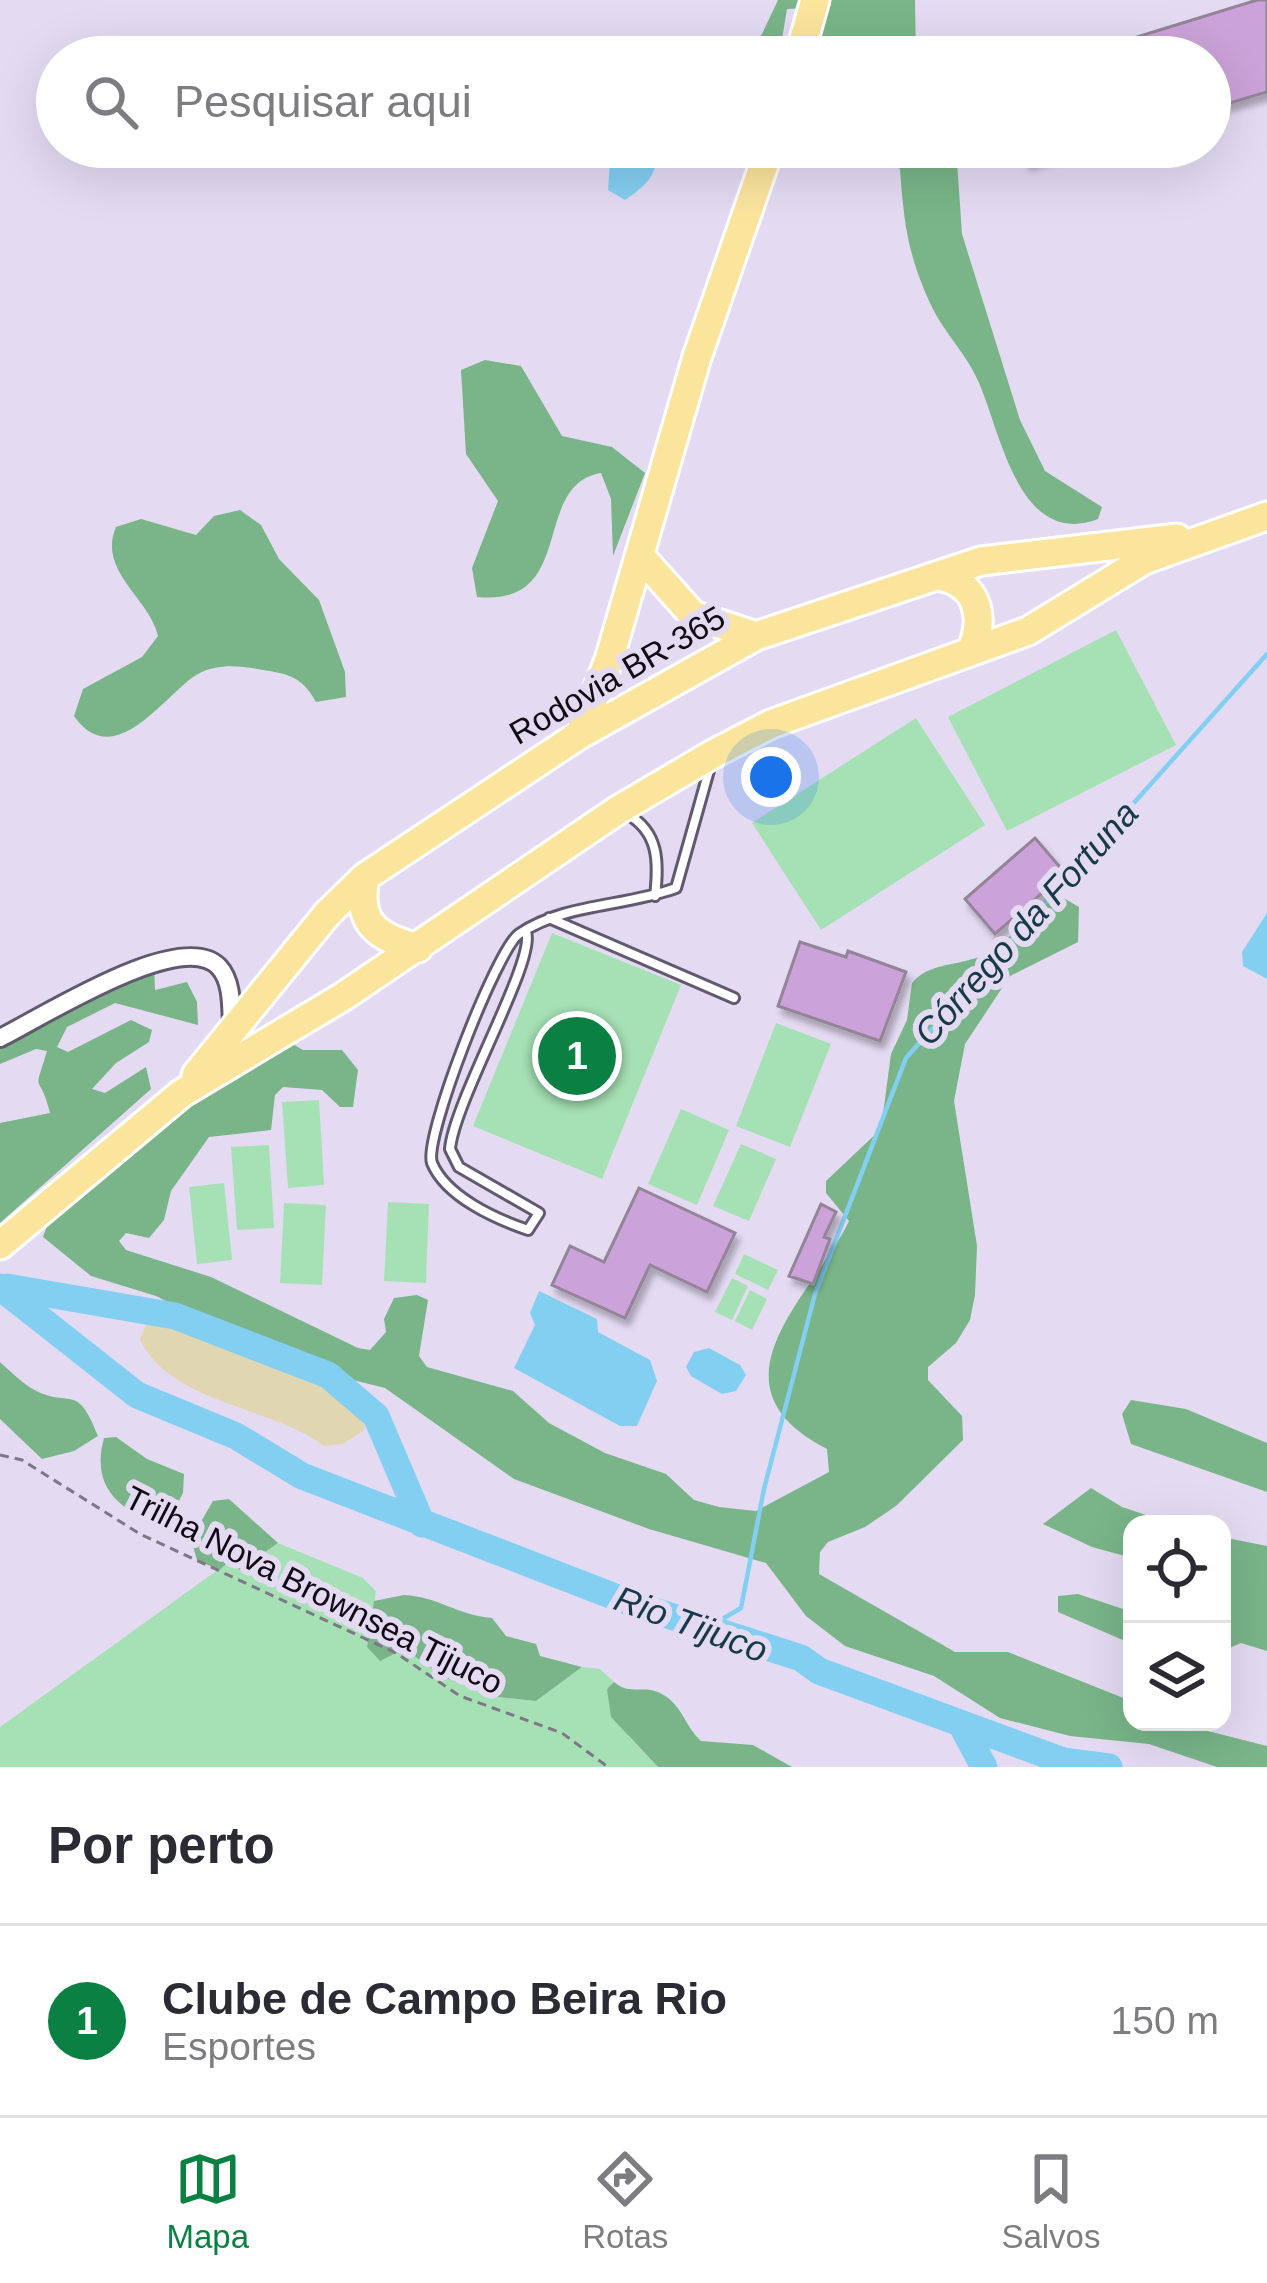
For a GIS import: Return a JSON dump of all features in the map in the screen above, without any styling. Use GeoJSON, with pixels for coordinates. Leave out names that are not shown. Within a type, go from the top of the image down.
{"type":"FeatureCollection","features":[{"type":"Feature","properties":{"kind":"main road"},"geometry":{"type":"LineString","coordinates":[[805,36],[815,0]]}},
{"type":"Feature","properties":{"kind":"main road"},"geometry":{"type":"LineString","coordinates":[[579,735],[641,557],[697,357],[763,168]]}},
{"type":"Feature","properties":{"kind":"main road","name":"Rodovia BR-365"},"geometry":{"type":"LineString","coordinates":[[0,1245],[182,1093],[418,948],[617,810],[713,754],[771,724],[1028,631],[1144,560],[1267,516]]}},
{"type":"Feature","properties":{"kind":"main road","name":"Rodovia BR-365"},"geometry":{"type":"LineString","coordinates":[[182,1093],[327,914],[365,877],[579,735],[756,636],[1002,558],[1205,535]]}},
{"type":"Feature","properties":{"kind":"main road"},"geometry":{"type":"LineString","coordinates":[[641,557],[692,615],[756,636]]}},
{"type":"Feature","properties":{"kind":"main road"},"geometry":{"type":"LineString","coordinates":[[937,577],[962,584],[975,599],[979,626],[970,651]]}},
{"type":"Feature","properties":{"kind":"main road"},"geometry":{"type":"LineString","coordinates":[[365,877],[361,903],[366,922],[383,937],[418,948]]}},
{"type":"Feature","properties":{"kind":"street"},"geometry":{"type":"LineString","coordinates":[[0,1038],[110,981],[167,958],[193,955],[213,961],[226,976],[232,1030]]}},
{"type":"Feature","properties":{"kind":"lane"},"geometry":{"type":"LineString","coordinates":[[526,932],[529,950],[483,1049],[449,1149],[459,1167],[538,1213],[536,1225],[528,1230],[461,1196],[439,1177],[429,1150],[464,1045],[512,941],[526,932],[548,918],[655,896],[682,880],[713,754]]}},
{"type":"Feature","properties":{"kind":"lane"},"geometry":{"type":"LineString","coordinates":[[617,810],[640,822],[656,848],[655,896]]}},
{"type":"Feature","properties":{"kind":"lane"},"geometry":{"type":"LineString","coordinates":[[548,918],[734,998]]}},
{"type":"Feature","properties":{"kind":"path","name":"Trilha Nova Brownsea Tijuco"},"geometry":{"type":"LineString","coordinates":[[0,1455],[22,1460],[140,1534],[396,1653],[460,1696],[562,1733],[608,1767]]}},
{"type":"Feature","properties":{"kind":"green space"},"geometry":{"type":"Polygon","coordinates":[[[778,0],[915,0],[916,36],[811,36],[811,8],[787,9],[782,36],[762,34],[778,0]]]}},
{"type":"Feature","properties":{"kind":"green space"},"geometry":{"type":"Polygon","coordinates":[[[957,168],[962,234],[1020,420],[1045,471],[1102,507],[1098,519],[1071,524],[1049,517],[1017,481],[974,372],[935,314],[922,285],[908,237],[900,169],[957,168]]]}},
{"type":"Feature","properties":{"kind":"green space"},"geometry":{"type":"Polygon","coordinates":[[[485,360],[521,366],[562,436],[612,447],[645,473],[613,556],[611,499],[601,473],[579,482],[566,499],[542,565],[529,584],[508,595],[477,597],[472,568],[498,501],[466,454],[461,370],[485,360]]]}},
{"type":"Feature","properties":{"kind":"green space"},"geometry":{"type":"Polygon","coordinates":[[[240,510],[261,525],[279,559],[319,600],[345,672],[346,697],[316,702],[301,682],[288,676],[222,667],[198,674],[123,733],[106,737],[90,732],[74,716],[83,689],[142,657],[158,636],[113,557],[116,527],[141,519],[196,535],[214,516],[240,510]]]}},
{"type":"Feature","properties":{"kind":"green space"},"geometry":{"type":"Polygon","coordinates":[[[1116,630],[1176,745],[1007,831],[948,717],[1116,630]]]}},
{"type":"Feature","properties":{"kind":"green space"},"geometry":{"type":"Polygon","coordinates":[[[916,718],[985,825],[821,930],[752,823],[916,718]]]}},
{"type":"Feature","properties":{"kind":"green space"},"geometry":{"type":"Polygon","coordinates":[[[1060,896],[1079,907],[1078,942],[1010,976],[965,1044],[954,1101],[977,1246],[975,1295],[970,1320],[956,1343],[928,1367],[928,1380],[962,1416],[963,1440],[896,1506],[865,1527],[828,1542],[820,1552],[819,1574],[955,1652],[1008,1652],[1123,1698],[1123,1731],[1208,1731],[1267,1746],[1267,1767],[1217,1767],[1149,1744],[1070,1736],[1000,1718],[934,1676],[845,1646],[806,1616],[766,1563],[649,1529],[514,1479],[385,1388],[337,1376],[239,1338],[156,1296],[91,1276],[43,1237],[48,1223],[152,1135],[284,1039],[303,1050],[342,1050],[358,1070],[353,1107],[340,1107],[322,1090],[283,1087],[275,1095],[271,1130],[209,1137],[171,1191],[164,1220],[149,1238],[126,1233],[119,1241],[126,1250],[211,1277],[370,1350],[386,1332],[384,1319],[394,1298],[417,1295],[428,1300],[419,1356],[427,1367],[513,1391],[549,1423],[605,1453],[666,1474],[694,1500],[756,1511],[829,1472],[827,1449],[790,1424],[772,1396],[769,1368],[793,1309],[849,1221],[826,1193],[826,1181],[881,1129],[891,1054],[907,1020],[912,983],[927,971],[995,949],[1060,896]]]}},
{"type":"Feature","properties":{"kind":"green space"},"geometry":{"type":"Polygon","coordinates":[[[552,933],[681,985],[602,1179],[473,1126],[552,933]]]}},
{"type":"Feature","properties":{"kind":"green space"},"geometry":{"type":"Polygon","coordinates":[[[154,966],[155,990],[187,982],[197,1002],[198,1025],[115,1003],[67,1027],[57,1047],[68,1052],[131,1020],[152,1030],[149,1042],[116,1063],[92,1089],[105,1093],[146,1067],[151,1089],[0,1223],[0,1123],[50,1113],[38,1080],[47,1051],[36,1049],[0,1064],[0,1041],[154,966]]]}},
{"type":"Feature","properties":{"kind":"green space"},"geometry":{"type":"Polygon","coordinates":[[[776,1023],[831,1044],[790,1147],[736,1126],[776,1023]]]}},
{"type":"Feature","properties":{"kind":"green space"},"geometry":{"type":"Polygon","coordinates":[[[319,1100],[324,1185],[288,1188],[282,1102],[319,1100]]]}},
{"type":"Feature","properties":{"kind":"green space"},"geometry":{"type":"Polygon","coordinates":[[[681,1109],[729,1130],[697,1205],[648,1184],[681,1109]]]}},
{"type":"Feature","properties":{"kind":"green space"},"geometry":{"type":"Polygon","coordinates":[[[741,1144],[776,1159],[749,1221],[713,1206],[741,1144]]]}},
{"type":"Feature","properties":{"kind":"green space"},"geometry":{"type":"Polygon","coordinates":[[[269,1145],[274,1228],[237,1230],[231,1147],[269,1145]]]}},
{"type":"Feature","properties":{"kind":"green space"},"geometry":{"type":"Polygon","coordinates":[[[224,1183],[232,1260],[197,1264],[189,1187],[224,1183]]]}},
{"type":"Feature","properties":{"kind":"green space"},"geometry":{"type":"Polygon","coordinates":[[[388,1202],[429,1204],[426,1283],[384,1281],[388,1202]]]}},
{"type":"Feature","properties":{"kind":"green space"},"geometry":{"type":"Polygon","coordinates":[[[284,1203],[326,1205],[322,1285],[280,1283],[284,1203]]]}},
{"type":"Feature","properties":{"kind":"green space"},"geometry":{"type":"Polygon","coordinates":[[[744,1254],[778,1270],[768,1290],[735,1274],[744,1254]]]}},
{"type":"Feature","properties":{"kind":"green space"},"geometry":{"type":"Polygon","coordinates":[[[732,1278],[748,1286],[732,1320],[715,1312],[732,1278]]]}},
{"type":"Feature","properties":{"kind":"green space"},"geometry":{"type":"Polygon","coordinates":[[[750,1290],[767,1299],[752,1330],[735,1321],[750,1290]]]}},
{"type":"Feature","properties":{"kind":"green space"},"geometry":{"type":"Polygon","coordinates":[[[0,1362],[31,1388],[77,1402],[98,1436],[74,1451],[42,1459],[0,1419],[0,1362]]]}},
{"type":"Feature","properties":{"kind":"green space"},"geometry":{"type":"Polygon","coordinates":[[[1131,1400],[1186,1409],[1267,1443],[1267,1492],[1131,1444],[1122,1414],[1131,1400]]]}},
{"type":"Feature","properties":{"kind":"green space"},"geometry":{"type":"Polygon","coordinates":[[[116,1437],[147,1459],[184,1474],[183,1493],[165,1528],[123,1506],[106,1484],[101,1471],[104,1438],[116,1437]]]}},
{"type":"Feature","properties":{"kind":"green space"},"geometry":{"type":"Polygon","coordinates":[[[1091,1488],[1146,1515],[1123,1515],[1123,1556],[1043,1524],[1091,1488]]]}},
{"type":"Feature","properties":{"kind":"green space"},"geometry":{"type":"Polygon","coordinates":[[[229,1499],[278,1543],[240,1570],[230,1561],[219,1570],[197,1560],[191,1539],[213,1501],[229,1499]]]}},
{"type":"Feature","properties":{"kind":"green space"},"geometry":{"type":"Polygon","coordinates":[[[1231,1539],[1267,1546],[1267,1651],[1241,1643],[1231,1647],[1231,1539]]]}},
{"type":"Feature","properties":{"kind":"green space"},"geometry":{"type":"Polygon","coordinates":[[[278,1543],[363,1578],[376,1591],[367,1647],[414,1655],[443,1677],[498,1697],[536,1701],[582,1667],[600,1669],[614,1682],[607,1689],[629,1737],[658,1767],[0,1767],[0,1727],[230,1561],[240,1570],[278,1543]]]}},
{"type":"Feature","properties":{"kind":"green space"},"geometry":{"type":"Polygon","coordinates":[[[1078,1594],[1123,1609],[1123,1640],[1058,1612],[1058,1596],[1078,1594]]]}},
{"type":"Feature","properties":{"kind":"green space"},"geometry":{"type":"Polygon","coordinates":[[[404,1595],[492,1618],[506,1636],[536,1644],[540,1656],[582,1667],[536,1701],[498,1697],[443,1677],[413,1655],[396,1653],[380,1661],[367,1647],[374,1601],[404,1595]]]}},
{"type":"Feature","properties":{"kind":"green space"},"geometry":{"type":"Polygon","coordinates":[[[614,1682],[669,1699],[701,1741],[753,1745],[792,1767],[658,1767],[611,1717],[607,1689],[614,1682]]]}},
{"type":"Feature","properties":{"kind":"sand"},"geometry":{"type":"Polygon","coordinates":[[[149,1319],[317,1375],[352,1398],[362,1413],[364,1430],[343,1444],[324,1446],[279,1422],[198,1391],[154,1360],[140,1339],[149,1319]]]}},
{"type":"Feature","properties":{"kind":"water"},"geometry":{"type":"Polygon","coordinates":[[[610,168],[655,168],[625,200],[608,190],[610,168]]]}},
{"type":"Feature","properties":{"kind":"water"},"geometry":{"type":"Polygon","coordinates":[[[1267,913],[1267,979],[1243,966],[1242,952],[1267,913]]]}},
{"type":"Feature","properties":{"kind":"water"},"geometry":{"type":"Polygon","coordinates":[[[539,1291],[597,1319],[598,1332],[650,1360],[657,1381],[637,1426],[620,1426],[514,1368],[535,1325],[530,1313],[539,1291]]]}},
{"type":"Feature","properties":{"kind":"water"},"geometry":{"type":"Polygon","coordinates":[[[709,1348],[740,1365],[746,1375],[736,1391],[722,1394],[691,1376],[686,1367],[694,1352],[709,1348]]]}},
{"type":"Feature","properties":{"kind":"building"},"geometry":{"type":"Polygon","coordinates":[[[1267,0],[1267,92],[1231,103],[1231,36],[1140,36],[1267,0]]]}},
{"type":"Feature","properties":{"kind":"building"},"geometry":{"type":"Polygon","coordinates":[[[1035,838],[1065,873],[995,934],[965,899],[1035,838]]]}},
{"type":"Feature","properties":{"kind":"building"},"geometry":{"type":"Polygon","coordinates":[[[800,942],[846,957],[848,951],[906,972],[880,1041],[778,1006],[800,942]]]}},
{"type":"Feature","properties":{"kind":"building"},"geometry":{"type":"Polygon","coordinates":[[[639,1188],[735,1233],[707,1292],[650,1265],[625,1318],[552,1285],[570,1246],[604,1262],[639,1188]]]}},
{"type":"Feature","properties":{"kind":"building"},"geometry":{"type":"Polygon","coordinates":[[[821,1204],[836,1212],[824,1237],[830,1239],[813,1284],[789,1276],[821,1204]]]}},
{"type":"Feature","properties":{"kind":"waterway","name":"Córrego da Fortuna"},"geometry":{"type":"LineString","coordinates":[[709,1627],[741,1608],[764,1489],[815,1294],[906,1058],[1267,654]]}},
{"type":"Feature","properties":{"kind":"waterway","name":"Rio Tijuco"},"geometry":{"type":"LineString","coordinates":[[0,1287],[137,1395],[236,1436],[302,1476],[636,1605],[801,1658],[819,1671],[1063,1761],[1109,1767]]}},
{"type":"Feature","properties":{"kind":"waterway","name":"Rio Tijuco"},"geometry":{"type":"LineString","coordinates":[[7,1287],[175,1316],[328,1375],[376,1416],[422,1524]]}},
{"type":"Feature","properties":{"kind":"waterway","name":"Rio Tijuco"},"geometry":{"type":"LineString","coordinates":[[961,1724],[984,1767]]}},
{"type":"Feature","properties":{"kind":"place","name":"Clube de Campo Beira Rio"},"geometry":{"type":"Point","coordinates":[577,1056]}}]}
